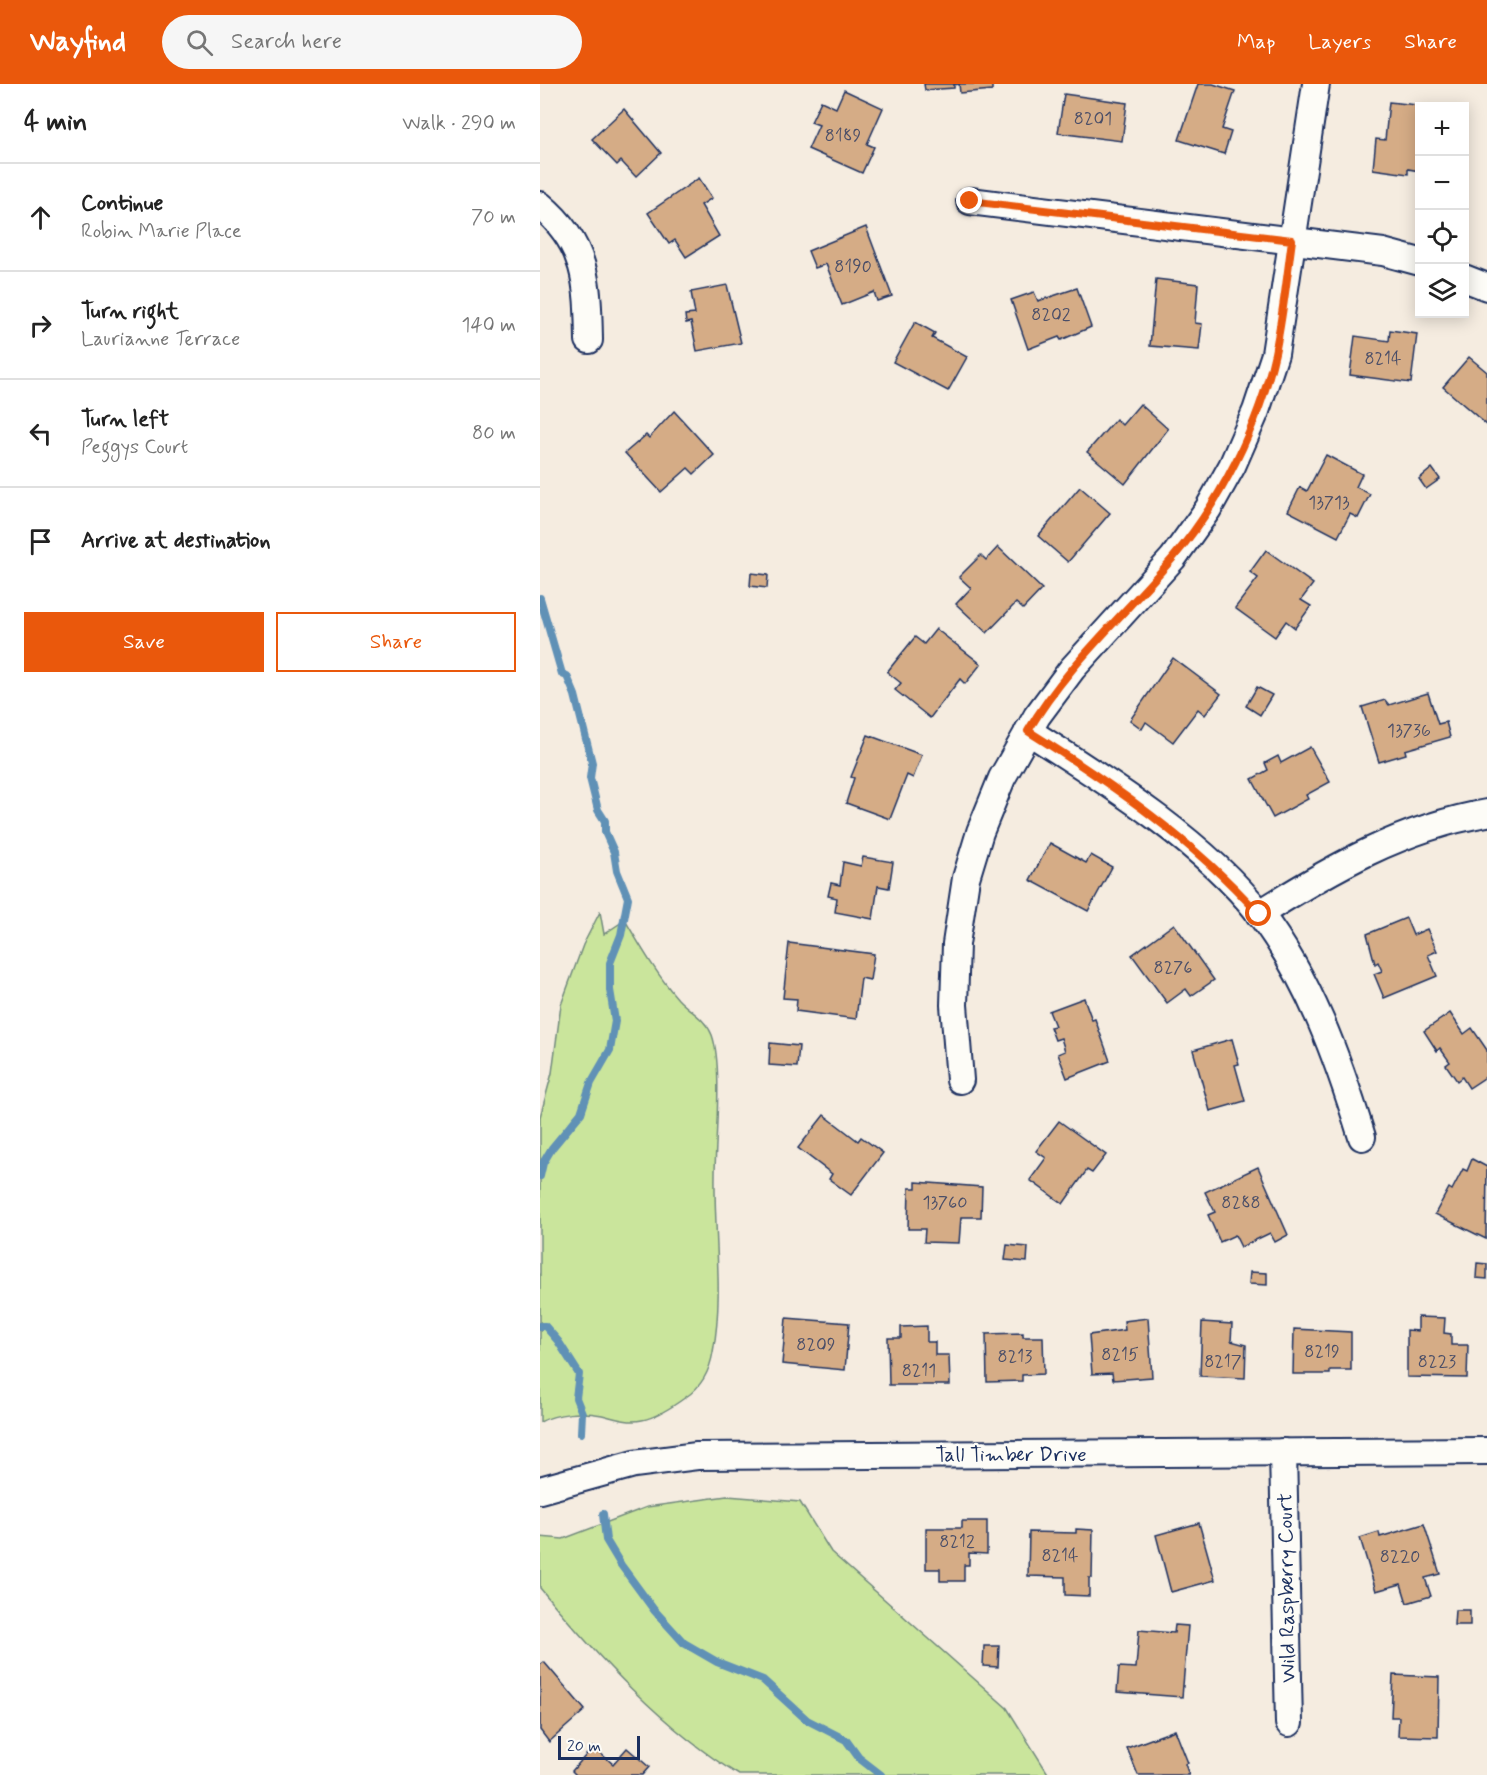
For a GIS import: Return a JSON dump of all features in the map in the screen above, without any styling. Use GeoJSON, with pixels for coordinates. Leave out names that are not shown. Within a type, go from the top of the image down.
{"type":"FeatureCollection","features":[{"type":"Feature","properties":{"kind":"street"},"geometry":{"type":"LineString","coordinates":[[960,1080],[954,1005],[956,944],[966,878],[980,832],[1002,778],[1028,731],[1072,669],[1173,558],[1208,508],[1232,466],[1256,411],[1275,354],[1316,84]]}},
{"type":"Feature","properties":{"kind":"street"},"geometry":{"type":"LineString","coordinates":[[970,201],[1383,252],[1415,261]]}},
{"type":"Feature","properties":{"kind":"street"},"geometry":{"type":"LineString","coordinates":[[540,206],[564,231],[579,256],[588,285],[589,340]]}},
{"type":"Feature","properties":{"kind":"street"},"geometry":{"type":"LineString","coordinates":[[1469,280],[1487,287]]}},
{"type":"Feature","properties":{"kind":"street"},"geometry":{"type":"LineString","coordinates":[[1028,731],[1104,779],[1175,833],[1231,882],[1259,914],[1286,954],[1310,996],[1331,1044],[1362,1137]]}},
{"type":"Feature","properties":{"kind":"street"},"geometry":{"type":"LineString","coordinates":[[1259,914],[1314,879],[1384,843],[1433,825],[1487,813]]}},
{"type":"Feature","properties":{"kind":"street","name":"Tall Timber Drive"},"geometry":{"type":"LineString","coordinates":[[540,1490],[634,1464],[697,1456],[1487,1451]]}},
{"type":"Feature","properties":{"kind":"street","name":"Wild Raspberry Court"},"geometry":{"type":"LineString","coordinates":[[1283,1452],[1289,1723]]}},
{"type":"Feature","properties":{"kind":"green space"},"geometry":{"type":"Polygon","coordinates":[[[600,912],[604,934],[625,920],[663,980],[678,999],[706,1024],[712,1035],[718,1084],[715,1176],[718,1287],[716,1330],[712,1359],[700,1383],[686,1397],[659,1414],[647,1419],[632,1421],[578,1413],[540,1422],[540,1117],[552,1073],[561,1005],[583,945],[600,912]]]}},
{"type":"Feature","properties":{"kind":"green space"},"geometry":{"type":"Polygon","coordinates":[[[727,1496],[800,1502],[831,1552],[1007,1708],[1049,1775],[739,1775],[711,1757],[658,1714],[608,1665],[540,1588],[540,1537],[563,1539],[647,1507],[727,1496]]]}},
{"type":"Feature","properties":{"kind":"building"},"geometry":{"type":"Polygon","coordinates":[[[924,84],[959,84],[954,85],[954,88],[925,90],[924,84]]]}},
{"type":"Feature","properties":{"kind":"building"},"geometry":{"type":"Polygon","coordinates":[[[959,84],[992,84],[992,90],[960,93],[959,84]]]}},
{"type":"Feature","properties":{"kind":"building"},"geometry":{"type":"Polygon","coordinates":[[[1198,84],[1213,84],[1235,91],[1222,129],[1231,132],[1224,154],[1179,140],[1198,84]]]}},
{"type":"Feature","properties":{"kind":"building"},"geometry":{"type":"Polygon","coordinates":[[[844,90],[883,108],[867,144],[874,147],[862,173],[808,149],[819,125],[811,122],[821,101],[836,108],[844,90]]]}},
{"type":"Feature","properties":{"kind":"building"},"geometry":{"type":"Polygon","coordinates":[[[1064,94],[1127,103],[1122,141],[1058,133],[1064,94]]]}},
{"type":"Feature","properties":{"kind":"building"},"geometry":{"type":"Polygon","coordinates":[[[1389,102],[1415,105],[1415,170],[1408,169],[1408,174],[1373,169],[1376,139],[1385,140],[1389,102]]]}},
{"type":"Feature","properties":{"kind":"building"},"geometry":{"type":"Polygon","coordinates":[[[624,109],[661,153],[636,177],[621,161],[617,165],[592,139],[624,109]]]}},
{"type":"Feature","properties":{"kind":"building"},"geometry":{"type":"Polygon","coordinates":[[[699,178],[712,198],[701,205],[719,236],[686,257],[675,240],[669,244],[648,213],[699,178]]]}},
{"type":"Feature","properties":{"kind":"building"},"geometry":{"type":"Polygon","coordinates":[[[866,227],[892,296],[877,301],[874,292],[842,305],[826,264],[815,268],[808,251],[866,227]]]}},
{"type":"Feature","properties":{"kind":"building"},"geometry":{"type":"Polygon","coordinates":[[[1156,279],[1198,284],[1195,323],[1202,324],[1199,350],[1150,346],[1156,279]]]}},
{"type":"Feature","properties":{"kind":"building"},"geometry":{"type":"Polygon","coordinates":[[[727,285],[741,343],[697,351],[691,322],[686,323],[685,315],[695,314],[691,292],[727,285]]]}},
{"type":"Feature","properties":{"kind":"building"},"geometry":{"type":"Polygon","coordinates":[[[1077,288],[1091,327],[1061,340],[1059,337],[1028,349],[1011,300],[1034,292],[1038,301],[1077,288]]]}},
{"type":"Feature","properties":{"kind":"building"},"geometry":{"type":"Polygon","coordinates":[[[915,322],[935,333],[932,338],[967,357],[948,391],[893,362],[915,322]]]}},
{"type":"Feature","properties":{"kind":"building"},"geometry":{"type":"Polygon","coordinates":[[[1390,330],[1417,334],[1411,383],[1350,375],[1355,336],[1389,341],[1390,330]]]}},
{"type":"Feature","properties":{"kind":"building"},"geometry":{"type":"Polygon","coordinates":[[[1469,357],[1487,372],[1487,425],[1443,387],[1469,357]]]}},
{"type":"Feature","properties":{"kind":"building"},"geometry":{"type":"Polygon","coordinates":[[[1140,404],[1168,429],[1125,484],[1087,452],[1116,419],[1122,425],[1140,404]]]}},
{"type":"Feature","properties":{"kind":"building"},"geometry":{"type":"Polygon","coordinates":[[[674,411],[714,455],[694,474],[688,468],[661,492],[625,453],[646,435],[649,438],[674,411]]]}},
{"type":"Feature","properties":{"kind":"building"},"geometry":{"type":"Polygon","coordinates":[[[1326,455],[1362,474],[1356,487],[1370,494],[1358,518],[1350,514],[1338,537],[1288,511],[1300,487],[1307,491],[1326,455]]]}},
{"type":"Feature","properties":{"kind":"building"},"geometry":{"type":"Polygon","coordinates":[[[1432,468],[1440,479],[1426,489],[1419,479],[1432,468]]]}},
{"type":"Feature","properties":{"kind":"building"},"geometry":{"type":"Polygon","coordinates":[[[1080,487],[1110,513],[1068,562],[1038,536],[1080,487]]]}},
{"type":"Feature","properties":{"kind":"building"},"geometry":{"type":"Polygon","coordinates":[[[998,547],[1042,589],[1023,609],[1016,603],[987,633],[956,604],[971,588],[959,577],[981,555],[986,560],[998,547]]]}},
{"type":"Feature","properties":{"kind":"building"},"geometry":{"type":"Polygon","coordinates":[[[1266,550],[1313,584],[1301,600],[1311,606],[1295,628],[1286,621],[1275,637],[1235,608],[1258,578],[1250,572],[1266,550]]]}},
{"type":"Feature","properties":{"kind":"building"},"geometry":{"type":"Polygon","coordinates":[[[751,573],[768,575],[767,588],[750,586],[751,573]]]}},
{"type":"Feature","properties":{"kind":"building"},"geometry":{"type":"Polygon","coordinates":[[[936,629],[981,664],[965,684],[960,679],[930,718],[895,690],[901,683],[887,672],[915,637],[924,644],[936,629]]]}},
{"type":"Feature","properties":{"kind":"building"},"geometry":{"type":"Polygon","coordinates":[[[1173,658],[1221,694],[1205,715],[1198,709],[1173,742],[1146,722],[1142,729],[1130,720],[1173,658]]]}},
{"type":"Feature","properties":{"kind":"building"},"geometry":{"type":"Polygon","coordinates":[[[1257,687],[1272,695],[1260,715],[1246,706],[1257,687]]]}},
{"type":"Feature","properties":{"kind":"building"},"geometry":{"type":"Polygon","coordinates":[[[1428,693],[1438,724],[1446,722],[1450,737],[1405,750],[1406,754],[1379,762],[1362,707],[1385,700],[1389,705],[1428,693]]]}},
{"type":"Feature","properties":{"kind":"building"},"geometry":{"type":"Polygon","coordinates":[[[868,735],[922,755],[913,778],[907,775],[890,819],[846,803],[854,778],[851,777],[868,735]]]}},
{"type":"Feature","properties":{"kind":"building"},"geometry":{"type":"Polygon","coordinates":[[[1310,747],[1330,782],[1306,795],[1308,799],[1273,818],[1252,779],[1268,770],[1265,763],[1278,756],[1281,763],[1310,747]]]}},
{"type":"Feature","properties":{"kind":"building"},"geometry":{"type":"Polygon","coordinates":[[[1050,843],[1086,863],[1091,855],[1112,867],[1088,911],[1030,880],[1050,843]]]}},
{"type":"Feature","properties":{"kind":"building"},"geometry":{"type":"Polygon","coordinates":[[[863,857],[893,862],[889,888],[878,886],[873,919],[835,912],[837,898],[828,896],[831,883],[840,885],[843,862],[861,866],[863,857]]]}},
{"type":"Feature","properties":{"kind":"building"},"geometry":{"type":"Polygon","coordinates":[[[1406,918],[1413,935],[1427,929],[1437,951],[1428,955],[1437,976],[1384,998],[1374,974],[1382,971],[1378,962],[1375,964],[1367,934],[1406,918]]]}},
{"type":"Feature","properties":{"kind":"building"},"geometry":{"type":"Polygon","coordinates":[[[1174,924],[1214,980],[1191,996],[1186,989],[1167,1003],[1132,955],[1174,924]]]}},
{"type":"Feature","properties":{"kind":"building"},"geometry":{"type":"Polygon","coordinates":[[[789,943],[874,954],[870,980],[861,978],[856,1019],[796,1011],[797,999],[783,998],[789,943]]]}},
{"type":"Feature","properties":{"kind":"building"},"geometry":{"type":"Polygon","coordinates":[[[1084,998],[1092,1020],[1095,1019],[1110,1061],[1067,1078],[1058,1054],[1065,1051],[1061,1038],[1055,1040],[1050,1027],[1055,1026],[1049,1011],[1084,998]]]}},
{"type":"Feature","properties":{"kind":"building"},"geometry":{"type":"Polygon","coordinates":[[[1450,1013],[1464,1034],[1472,1028],[1487,1050],[1487,1076],[1469,1088],[1462,1077],[1457,1081],[1446,1065],[1450,1062],[1440,1048],[1437,1051],[1424,1031],[1450,1013]]]}},
{"type":"Feature","properties":{"kind":"building"},"geometry":{"type":"Polygon","coordinates":[[[1232,1039],[1239,1064],[1235,1065],[1245,1101],[1210,1111],[1193,1050],[1232,1039]]]}},
{"type":"Feature","properties":{"kind":"building"},"geometry":{"type":"Polygon","coordinates":[[[770,1043],[799,1046],[797,1067],[769,1065],[770,1043]]]}},
{"type":"Feature","properties":{"kind":"building"},"geometry":{"type":"Polygon","coordinates":[[[824,1115],[858,1141],[861,1137],[883,1153],[851,1195],[829,1179],[832,1174],[798,1148],[824,1115]]]}},
{"type":"Feature","properties":{"kind":"building"},"geometry":{"type":"Polygon","coordinates":[[[1059,1121],[1106,1155],[1092,1173],[1087,1170],[1063,1204],[1030,1180],[1046,1158],[1036,1151],[1059,1121]]]}},
{"type":"Feature","properties":{"kind":"building"},"geometry":{"type":"Polygon","coordinates":[[[1472,1159],[1487,1167],[1486,1239],[1435,1214],[1449,1188],[1452,1190],[1463,1169],[1467,1171],[1472,1159]]]}},
{"type":"Feature","properties":{"kind":"building"},"geometry":{"type":"Polygon","coordinates":[[[1258,1167],[1288,1235],[1275,1242],[1270,1233],[1241,1247],[1235,1235],[1220,1242],[1208,1215],[1215,1212],[1205,1192],[1258,1167]]]}},
{"type":"Feature","properties":{"kind":"building"},"geometry":{"type":"Polygon","coordinates":[[[916,1182],[982,1187],[981,1217],[961,1217],[959,1243],[924,1242],[925,1229],[908,1229],[909,1188],[916,1188],[916,1182]]]}},
{"type":"Feature","properties":{"kind":"building"},"geometry":{"type":"Polygon","coordinates":[[[1007,1245],[1028,1247],[1027,1262],[1005,1260],[1007,1245]]]}},
{"type":"Feature","properties":{"kind":"building"},"geometry":{"type":"Polygon","coordinates":[[[1477,1263],[1487,1264],[1487,1279],[1476,1278],[1477,1263]]]}},
{"type":"Feature","properties":{"kind":"building"},"geometry":{"type":"Polygon","coordinates":[[[1250,1272],[1267,1273],[1267,1285],[1249,1284],[1250,1272]]]}},
{"type":"Feature","properties":{"kind":"building"},"geometry":{"type":"Polygon","coordinates":[[[1418,1317],[1445,1318],[1444,1333],[1451,1334],[1451,1345],[1468,1345],[1467,1378],[1407,1377],[1407,1330],[1418,1331],[1418,1317]]]}},
{"type":"Feature","properties":{"kind":"building"},"geometry":{"type":"Polygon","coordinates":[[[786,1318],[849,1323],[845,1370],[782,1364],[786,1318]]]}},
{"type":"Feature","properties":{"kind":"building"},"geometry":{"type":"Polygon","coordinates":[[[1148,1318],[1152,1377],[1113,1380],[1112,1373],[1092,1374],[1089,1335],[1125,1330],[1124,1321],[1148,1318]]]}},
{"type":"Feature","properties":{"kind":"building"},"geometry":{"type":"Polygon","coordinates":[[[1202,1322],[1232,1324],[1231,1341],[1246,1345],[1245,1378],[1200,1376],[1202,1322]]]}},
{"type":"Feature","properties":{"kind":"building"},"geometry":{"type":"Polygon","coordinates":[[[927,1326],[927,1342],[935,1342],[935,1355],[949,1355],[950,1385],[889,1385],[888,1338],[901,1338],[901,1327],[927,1326]]]}},
{"type":"Feature","properties":{"kind":"building"},"geometry":{"type":"Polygon","coordinates":[[[1294,1329],[1351,1332],[1351,1370],[1330,1370],[1330,1374],[1293,1374],[1294,1329]]]}},
{"type":"Feature","properties":{"kind":"building"},"geometry":{"type":"Polygon","coordinates":[[[1023,1333],[1023,1337],[1043,1337],[1044,1374],[1022,1375],[1022,1381],[987,1382],[986,1334],[1023,1333]]]}},
{"type":"Feature","properties":{"kind":"building"},"geometry":{"type":"Polygon","coordinates":[[[962,1521],[987,1521],[987,1554],[969,1553],[969,1565],[964,1565],[964,1581],[940,1581],[940,1569],[926,1569],[926,1528],[962,1528],[962,1521]]]}},
{"type":"Feature","properties":{"kind":"building"},"geometry":{"type":"Polygon","coordinates":[[[1199,1523],[1215,1580],[1171,1592],[1156,1535],[1199,1523]]]}},
{"type":"Feature","properties":{"kind":"building"},"geometry":{"type":"Polygon","coordinates":[[[1424,1524],[1440,1574],[1425,1578],[1431,1596],[1407,1603],[1401,1584],[1376,1591],[1360,1538],[1379,1532],[1380,1537],[1424,1524]]]}},
{"type":"Feature","properties":{"kind":"building"},"geometry":{"type":"Polygon","coordinates":[[[1076,1529],[1093,1530],[1092,1578],[1089,1578],[1089,1596],[1065,1595],[1065,1577],[1028,1576],[1029,1532],[1076,1533],[1076,1529]]]}},
{"type":"Feature","properties":{"kind":"building"},"geometry":{"type":"Polygon","coordinates":[[[1455,1610],[1470,1610],[1470,1625],[1454,1625],[1455,1610]]]}},
{"type":"Feature","properties":{"kind":"building"},"geometry":{"type":"Polygon","coordinates":[[[1175,1625],[1188,1626],[1182,1697],[1117,1692],[1119,1667],[1136,1668],[1139,1630],[1174,1633],[1175,1625]]]}},
{"type":"Feature","properties":{"kind":"building"},"geometry":{"type":"Polygon","coordinates":[[[984,1646],[999,1646],[998,1667],[983,1666],[984,1646]]]}},
{"type":"Feature","properties":{"kind":"building"},"geometry":{"type":"Polygon","coordinates":[[[544,1662],[585,1710],[549,1742],[540,1730],[540,1665],[544,1662]]]}},
{"type":"Feature","properties":{"kind":"building"},"geometry":{"type":"Polygon","coordinates":[[[1393,1675],[1439,1677],[1438,1737],[1398,1736],[1399,1717],[1391,1717],[1393,1675]]]}},
{"type":"Feature","properties":{"kind":"building"},"geometry":{"type":"Polygon","coordinates":[[[1175,1730],[1188,1763],[1185,1764],[1189,1775],[1138,1775],[1127,1748],[1175,1730]]]}},
{"type":"Feature","properties":{"kind":"building"},"geometry":{"type":"Polygon","coordinates":[[[593,1747],[613,1764],[627,1748],[649,1767],[642,1775],[576,1775],[572,1771],[593,1747]]]}},
{"type":"Feature","properties":{"kind":"waterway"},"geometry":{"type":"LineString","coordinates":[[540,598],[562,674],[567,676],[575,695],[592,763],[590,778],[598,810],[605,821],[605,832],[614,852],[617,871],[628,898],[621,935],[610,963],[610,990],[615,1021],[610,1050],[591,1083],[581,1113],[552,1148],[543,1163],[540,1176]]}},
{"type":"Feature","properties":{"kind":"waterway"},"geometry":{"type":"LineString","coordinates":[[540,1326],[545,1326],[558,1341],[579,1374],[576,1398],[582,1413],[581,1433]]}},
{"type":"Feature","properties":{"kind":"waterway"},"geometry":{"type":"LineString","coordinates":[[603,1514],[606,1540],[621,1565],[654,1610],[684,1643],[717,1662],[763,1680],[807,1720],[846,1740],[859,1758],[881,1775]]}},
{"type":"Feature","properties":{"kind":"route"},"geometry":{"type":"LineString","coordinates":[[970,201],[1292,240],[1275,354],[1256,411],[1232,466],[1208,508],[1173,558],[1072,669],[1028,731],[1104,779],[1175,833],[1231,882],[1259,914]]}}]}
